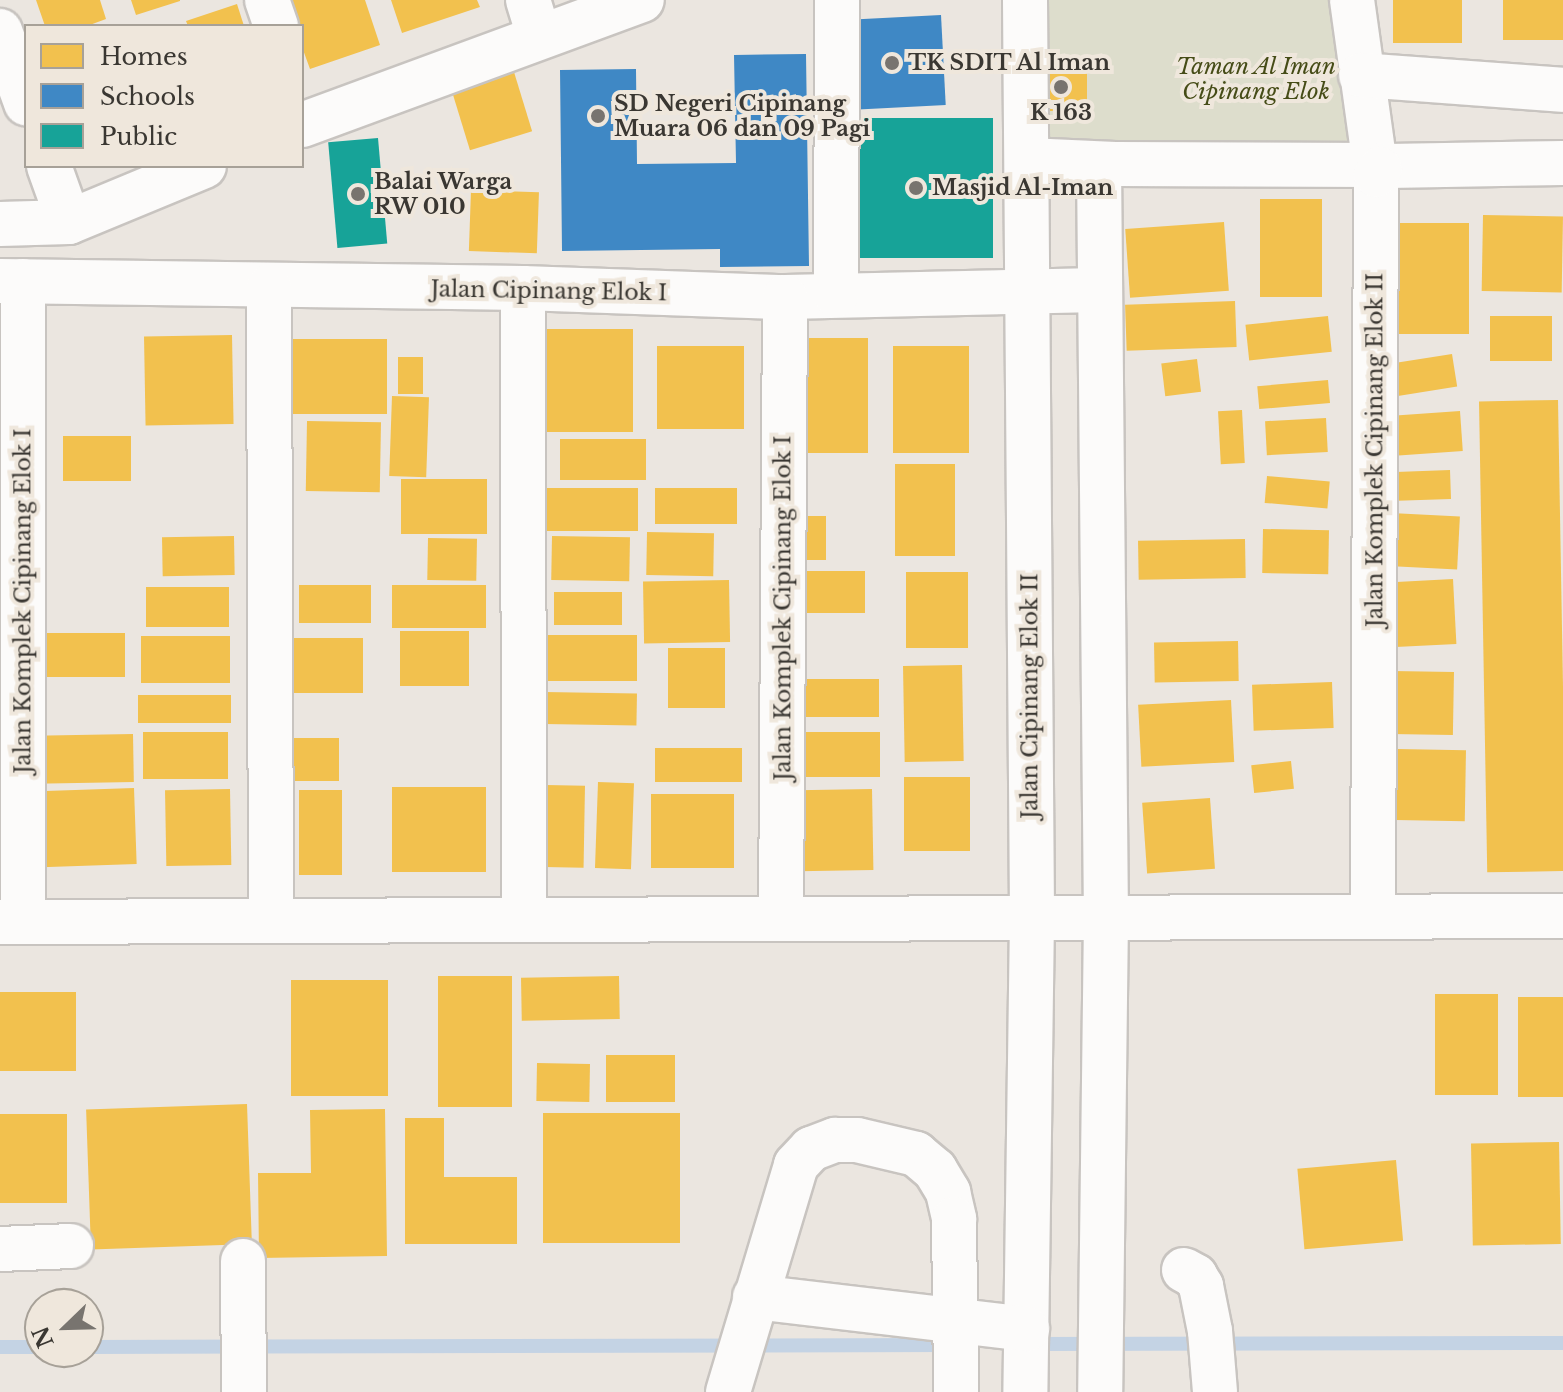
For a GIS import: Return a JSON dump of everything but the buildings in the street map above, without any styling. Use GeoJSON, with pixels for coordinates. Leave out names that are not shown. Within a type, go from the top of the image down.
{"type":"FeatureCollection","features":[{"type":"Feature","properties":{"kind":"street"},"geometry":{"type":"LineString","coordinates":[[267,0],[275,24]]}},
{"type":"Feature","properties":{"kind":"street"},"geometry":{"type":"LineString","coordinates":[[305,114],[534,18],[642,0]]}},
{"type":"Feature","properties":{"kind":"street"},"geometry":{"type":"LineString","coordinates":[[836,295],[837,0]]}},
{"type":"Feature","properties":{"kind":"street","name":"Jalan Cipinang Elok II"},"geometry":{"type":"LineString","coordinates":[[1025,0],[1032,918],[1025,1392]]}},
{"type":"Feature","properties":{"kind":"street","name":"Jalan Komplek Cipinang Elok II"},"geometry":{"type":"LineString","coordinates":[[1352,0],[1377,167],[1373,917]]}},
{"type":"Feature","properties":{"kind":"street"},"geometry":{"type":"LineString","coordinates":[[0,31],[24,97]]}},
{"type":"Feature","properties":{"kind":"street"},"geometry":{"type":"LineString","coordinates":[[1361,75],[1563,90]]}},
{"type":"Feature","properties":{"kind":"street"},"geometry":{"type":"LineString","coordinates":[[1027,160],[1099,164],[1377,167],[1563,163]]}},
{"type":"Feature","properties":{"kind":"street"},"geometry":{"type":"LineString","coordinates":[[1099,164],[1106,917],[1100,1392]]}},
{"type":"Feature","properties":{"kind":"street"},"geometry":{"type":"LineString","coordinates":[[50,168],[69,222]]}},
{"type":"Feature","properties":{"kind":"street"},"geometry":{"type":"LineString","coordinates":[[0,224],[69,222],[199,168]]}},
{"type":"Feature","properties":{"kind":"street","name":"Jalan Cipinang Elok I"},"geometry":{"type":"LineString","coordinates":[[12,281],[269,287],[523,288],[785,297],[1098,290]]}},
{"type":"Feature","properties":{"kind":"street","name":"Jalan Komplek Cipinang Elok I"},"geometry":{"type":"LineString","coordinates":[[12,281],[11,922],[1106,917]]}},
{"type":"Feature","properties":{"kind":"street"},"geometry":{"type":"LineString","coordinates":[[269,287],[271,921]]}},
{"type":"Feature","properties":{"kind":"street"},"geometry":{"type":"LineString","coordinates":[[523,288],[524,920]]}},
{"type":"Feature","properties":{"kind":"street","name":"Jalan Komplek Cipinang Elok I"},"geometry":{"type":"LineString","coordinates":[[781,919],[785,297]]}},
{"type":"Feature","properties":{"kind":"street"},"geometry":{"type":"LineString","coordinates":[[1106,917],[1563,916]]}},
{"type":"Feature","properties":{"kind":"street"},"geometry":{"type":"LineString","coordinates":[[955,1351],[954,1219],[948,1192],[935,1170],[916,1154],[857,1140],[835,1140],[811,1149],[796,1165],[742,1344],[955,1351],[1027,1335]]}},
{"type":"Feature","properties":{"kind":"street"},"geometry":{"type":"LineString","coordinates":[[0,1249],[71,1246]]}},
{"type":"Feature","properties":{"kind":"street"},"geometry":{"type":"LineString","coordinates":[[243,1261],[244,1392]]}},
{"type":"Feature","properties":{"kind":"street"},"geometry":{"type":"LineString","coordinates":[[1184,1270],[1195,1276],[1201,1286],[1210,1331],[1215,1392]]}},
{"type":"Feature","properties":{"kind":"green space","name":"Taman Al Iman Cipinang Elok"},"geometry":{"type":"Polygon","coordinates":[[[1032,0],[1350,0],[1350,154],[1032,154],[1032,0]]]}},
{"type":"Feature","properties":{"kind":"waterway"},"geometry":{"type":"LineString","coordinates":[[1031,1344],[1563,1343]]}},
{"type":"Feature","properties":{"kind":"waterway"},"geometry":{"type":"LineString","coordinates":[[104,1347],[951,1345]]}},
{"type":"Feature","properties":{"kind":"waterway"},"geometry":{"type":"LineString","coordinates":[[0,1347],[24,1347]]}},
{"type":"Feature","properties":{"kind":"place","name":"TK SDIT Al Iman"},"geometry":{"type":"Point","coordinates":[892,63]}},
{"type":"Feature","properties":{"kind":"place","name":"K 163"},"geometry":{"type":"Point","coordinates":[1061,87]}},
{"type":"Feature","properties":{"kind":"place","name":"SD Negeri Cipinang Muara 06 dan 09 Pagi"},"geometry":{"type":"Point","coordinates":[598,116]}},
{"type":"Feature","properties":{"kind":"place","name":"Masjid Al-Iman"},"geometry":{"type":"Point","coordinates":[916,188]}},
{"type":"Feature","properties":{"kind":"place","name":"Balai Warga RW 010"},"geometry":{"type":"Point","coordinates":[358,194]}}]}
